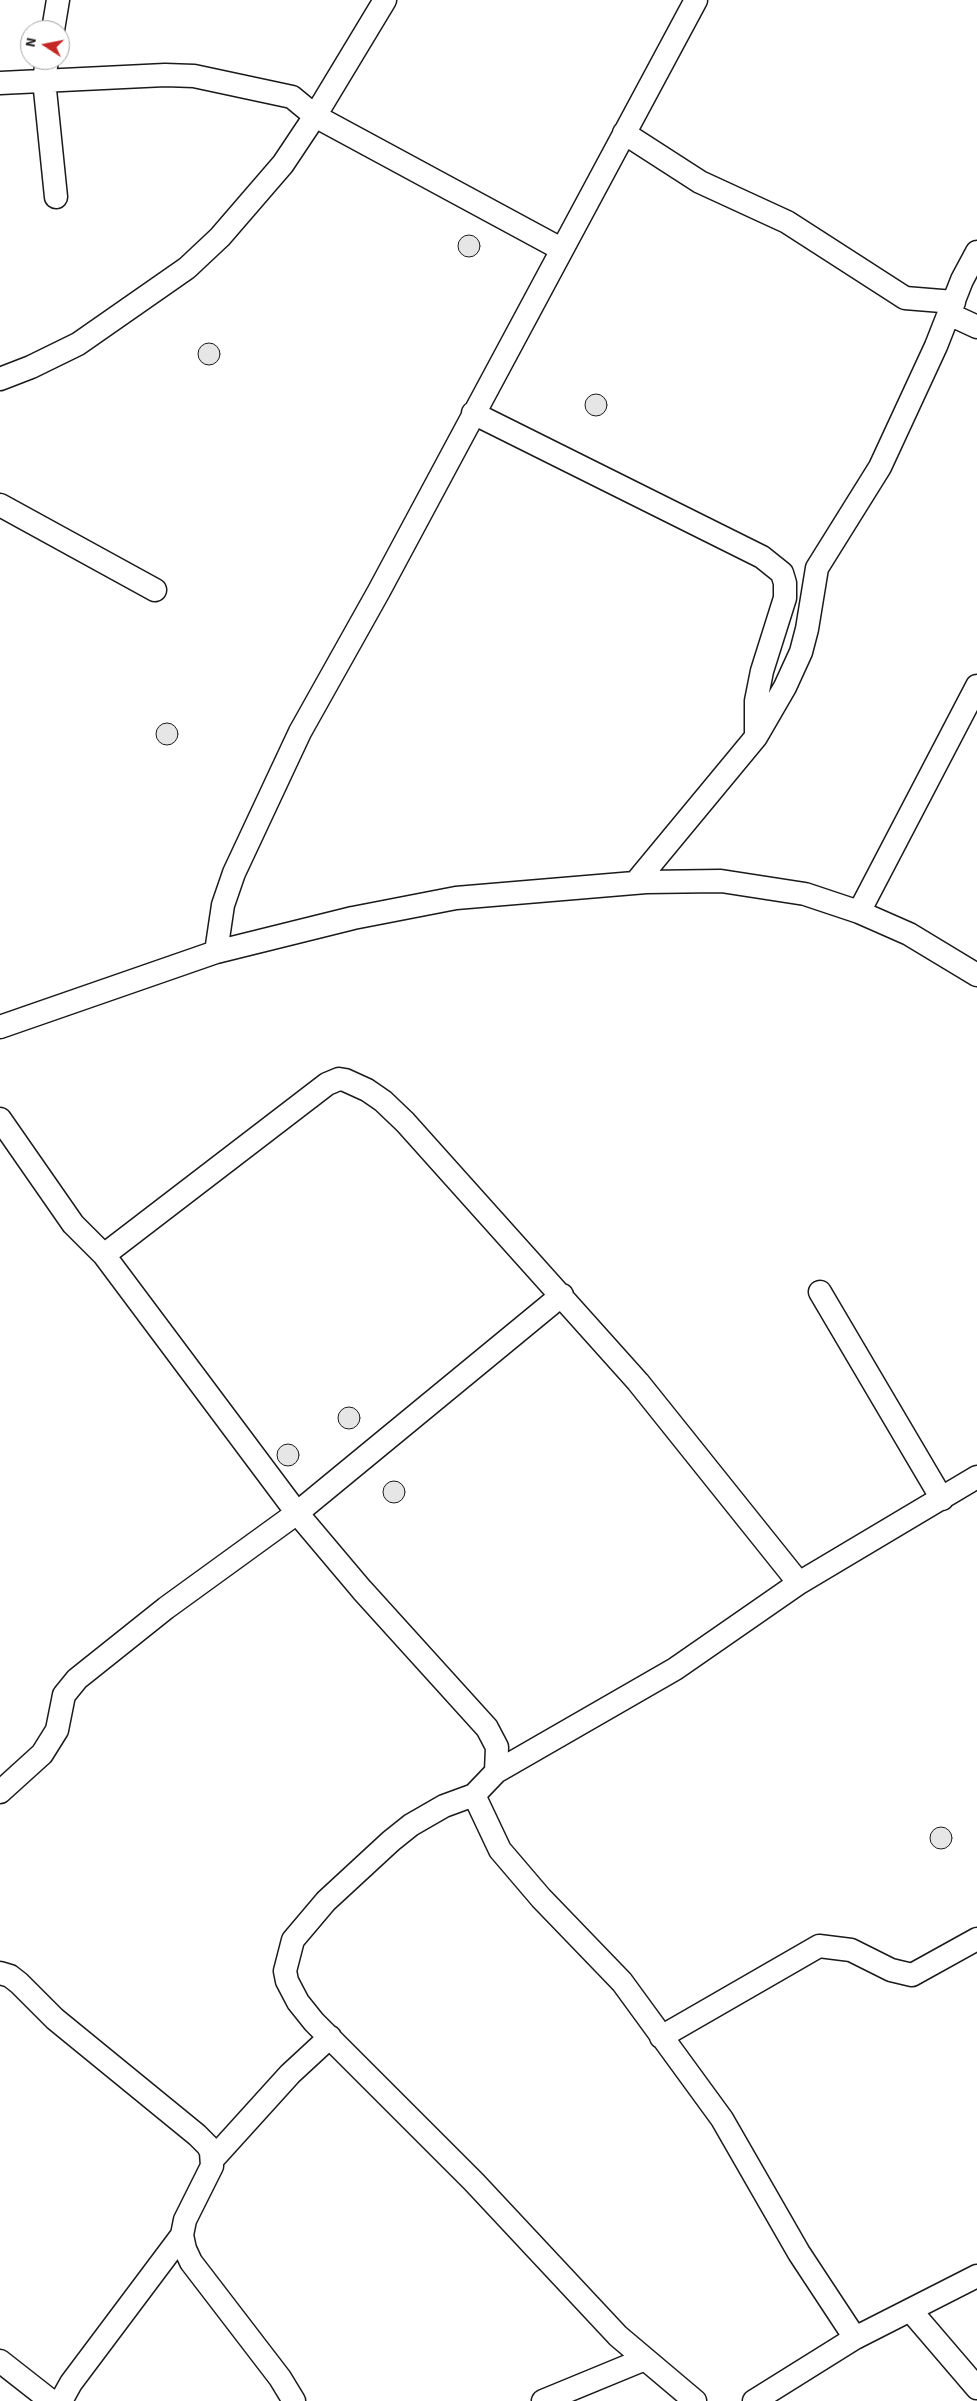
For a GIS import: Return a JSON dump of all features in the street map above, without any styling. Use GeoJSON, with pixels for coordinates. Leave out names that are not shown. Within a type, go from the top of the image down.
{"type":"FeatureCollection","features":[{"type":"Feature","properties":{"kind":"street"},"geometry":{"type":"LineString","coordinates":[[55,20],[58,0]]}},
{"type":"Feature","properties":{"kind":"street"},"geometry":{"type":"LineString","coordinates":[[0,379],[31,367],[78,344],[187,268],[220,236],[257,196],[283,164],[315,116],[385,0]]}},
{"type":"Feature","properties":{"kind":"street"},"geometry":{"type":"LineString","coordinates":[[216,952],[223,905],[234,873],[300,732],[379,590],[696,0]]}},
{"type":"Feature","properties":{"kind":"street"},"geometry":{"type":"LineString","coordinates":[[46,70],[56,196]]}},
{"type":"Feature","properties":{"kind":"street"},"geometry":{"type":"LineString","coordinates":[[0,82],[46,70],[194,76],[292,97],[315,116],[561,249]]}},
{"type":"Feature","properties":{"kind":"street"},"geometry":{"type":"LineString","coordinates":[[624,134],[700,182],[786,222],[905,298],[951,308],[977,327]]}},
{"type":"Feature","properties":{"kind":"street"},"geometry":{"type":"LineString","coordinates":[[636,882],[756,736],[797,664],[807,629],[817,568],[880,468],[936,346],[962,280],[977,252]]}},
{"type":"Feature","properties":{"kind":"street"},"geometry":{"type":"LineString","coordinates":[[473,413],[762,557],[782,573],[785,583],[785,598],[758,694],[756,736]]}},
{"type":"Feature","properties":{"kind":"street"},"geometry":{"type":"LineString","coordinates":[[0,505],[155,590]]}},
{"type":"Feature","properties":{"kind":"street"},"geometry":{"type":"LineString","coordinates":[[859,912],[977,686]]}},
{"type":"Feature","properties":{"kind":"street"},"geometry":{"type":"LineString","coordinates":[[0,1027],[216,952],[353,918],[456,898],[636,882],[721,881],[804,894],[859,912],[909,934],[977,975]]}},
{"type":"Feature","properties":{"kind":"street"},"geometry":{"type":"LineString","coordinates":[[104,1255],[326,1084],[339,1079],[368,1090],[405,1122],[562,1295],[638,1382],[799,1583]]}},
{"type":"Feature","properties":{"kind":"street"},"geometry":{"type":"LineString","coordinates":[[0,1118],[73,1224],[104,1255],[297,1513],[362,1590],[487,1728],[497,1747],[496,1772]]}},
{"type":"Feature","properties":{"kind":"street"},"geometry":{"type":"LineString","coordinates":[[820,1292],[942,1499]]}},
{"type":"Feature","properties":{"kind":"street"},"geometry":{"type":"LineString","coordinates":[[0,1792],[42,1754],[57,1730],[64,1695],[77,1680],[166,1608],[297,1513],[562,1295]]}},
{"type":"Feature","properties":{"kind":"street"},"geometry":{"type":"LineString","coordinates":[[695,2401],[618,2336],[474,2182],[330,2037],[298,2002],[287,1981],[285,1970],[293,1940],[326,1901],[391,1841],[424,1816],[474,1795],[496,1772],[675,1669],[799,1583],[977,1477]]}},
{"type":"Feature","properties":{"kind":"street"},"geometry":{"type":"LineString","coordinates":[[474,1795],[500,1850],[515,1869],[622,1982],[722,2120],[799,2253],[855,2338]]}},
{"type":"Feature","properties":{"kind":"street"},"geometry":{"type":"LineString","coordinates":[[662,2037],[819,1946],[851,1950],[891,1970],[912,1974],[977,1939]]}},
{"type":"Feature","properties":{"kind":"street"},"geometry":{"type":"LineString","coordinates":[[0,1973],[10,1976],[19,1982],[55,2020],[197,2135],[208,2146],[213,2159]]}},
{"type":"Feature","properties":{"kind":"street"},"geometry":{"type":"LineString","coordinates":[[294,2401],[280,2378],[192,2262],[185,2249],[182,2236],[185,2220],[205,2184],[213,2159],[290,2074],[330,2037]]}},
{"type":"Feature","properties":{"kind":"street"},"geometry":{"type":"LineString","coordinates":[[61,2401],[71,2383],[182,2236]]}},
{"type":"Feature","properties":{"kind":"street"},"geometry":{"type":"LineString","coordinates":[[754,2401],[855,2338],[977,2276]]}},
{"type":"Feature","properties":{"kind":"street"},"geometry":{"type":"LineString","coordinates":[[911,2311],[977,2388]]}},
{"type":"Feature","properties":{"kind":"street"},"geometry":{"type":"LineString","coordinates":[[543,2401],[645,2359]]}},
{"type":"Feature","properties":{"kind":"street"},"geometry":{"type":"LineString","coordinates":[[0,2361],[51,2401]]}},
{"type":"Feature","properties":{"kind":"building"},"geometry":{"type":"Polygon","coordinates":[[[469,235],[477,238],[480,246],[477,254],[469,257],[461,254],[458,246],[461,238],[469,235]]]}},
{"type":"Feature","properties":{"kind":"building"},"geometry":{"type":"Polygon","coordinates":[[[209,343],[217,346],[220,354],[217,362],[209,365],[201,362],[198,354],[201,346],[209,343]]]}},
{"type":"Feature","properties":{"kind":"building"},"geometry":{"type":"Polygon","coordinates":[[[596,394],[604,397],[607,405],[604,413],[596,416],[588,413],[585,405],[588,397],[596,394]]]}},
{"type":"Feature","properties":{"kind":"building"},"geometry":{"type":"Polygon","coordinates":[[[167,723],[175,726],[178,734],[175,742],[167,745],[159,742],[156,734],[159,726],[167,723]]]}},
{"type":"Feature","properties":{"kind":"building"},"geometry":{"type":"Polygon","coordinates":[[[349,1407],[357,1410],[360,1418],[357,1426],[349,1429],[341,1426],[338,1418],[341,1410],[349,1407]]]}},
{"type":"Feature","properties":{"kind":"building"},"geometry":{"type":"Polygon","coordinates":[[[288,1444],[296,1447],[299,1455],[296,1463],[288,1466],[280,1463],[277,1455],[280,1447],[288,1444]]]}},
{"type":"Feature","properties":{"kind":"building"},"geometry":{"type":"Polygon","coordinates":[[[394,1481],[402,1484],[405,1492],[402,1500],[394,1503],[386,1500],[383,1492],[386,1484],[394,1481]]]}},
{"type":"Feature","properties":{"kind":"building"},"geometry":{"type":"Polygon","coordinates":[[[941,1827],[949,1830],[952,1838],[949,1846],[941,1849],[933,1846],[930,1838],[933,1830],[941,1827]]]}}]}
